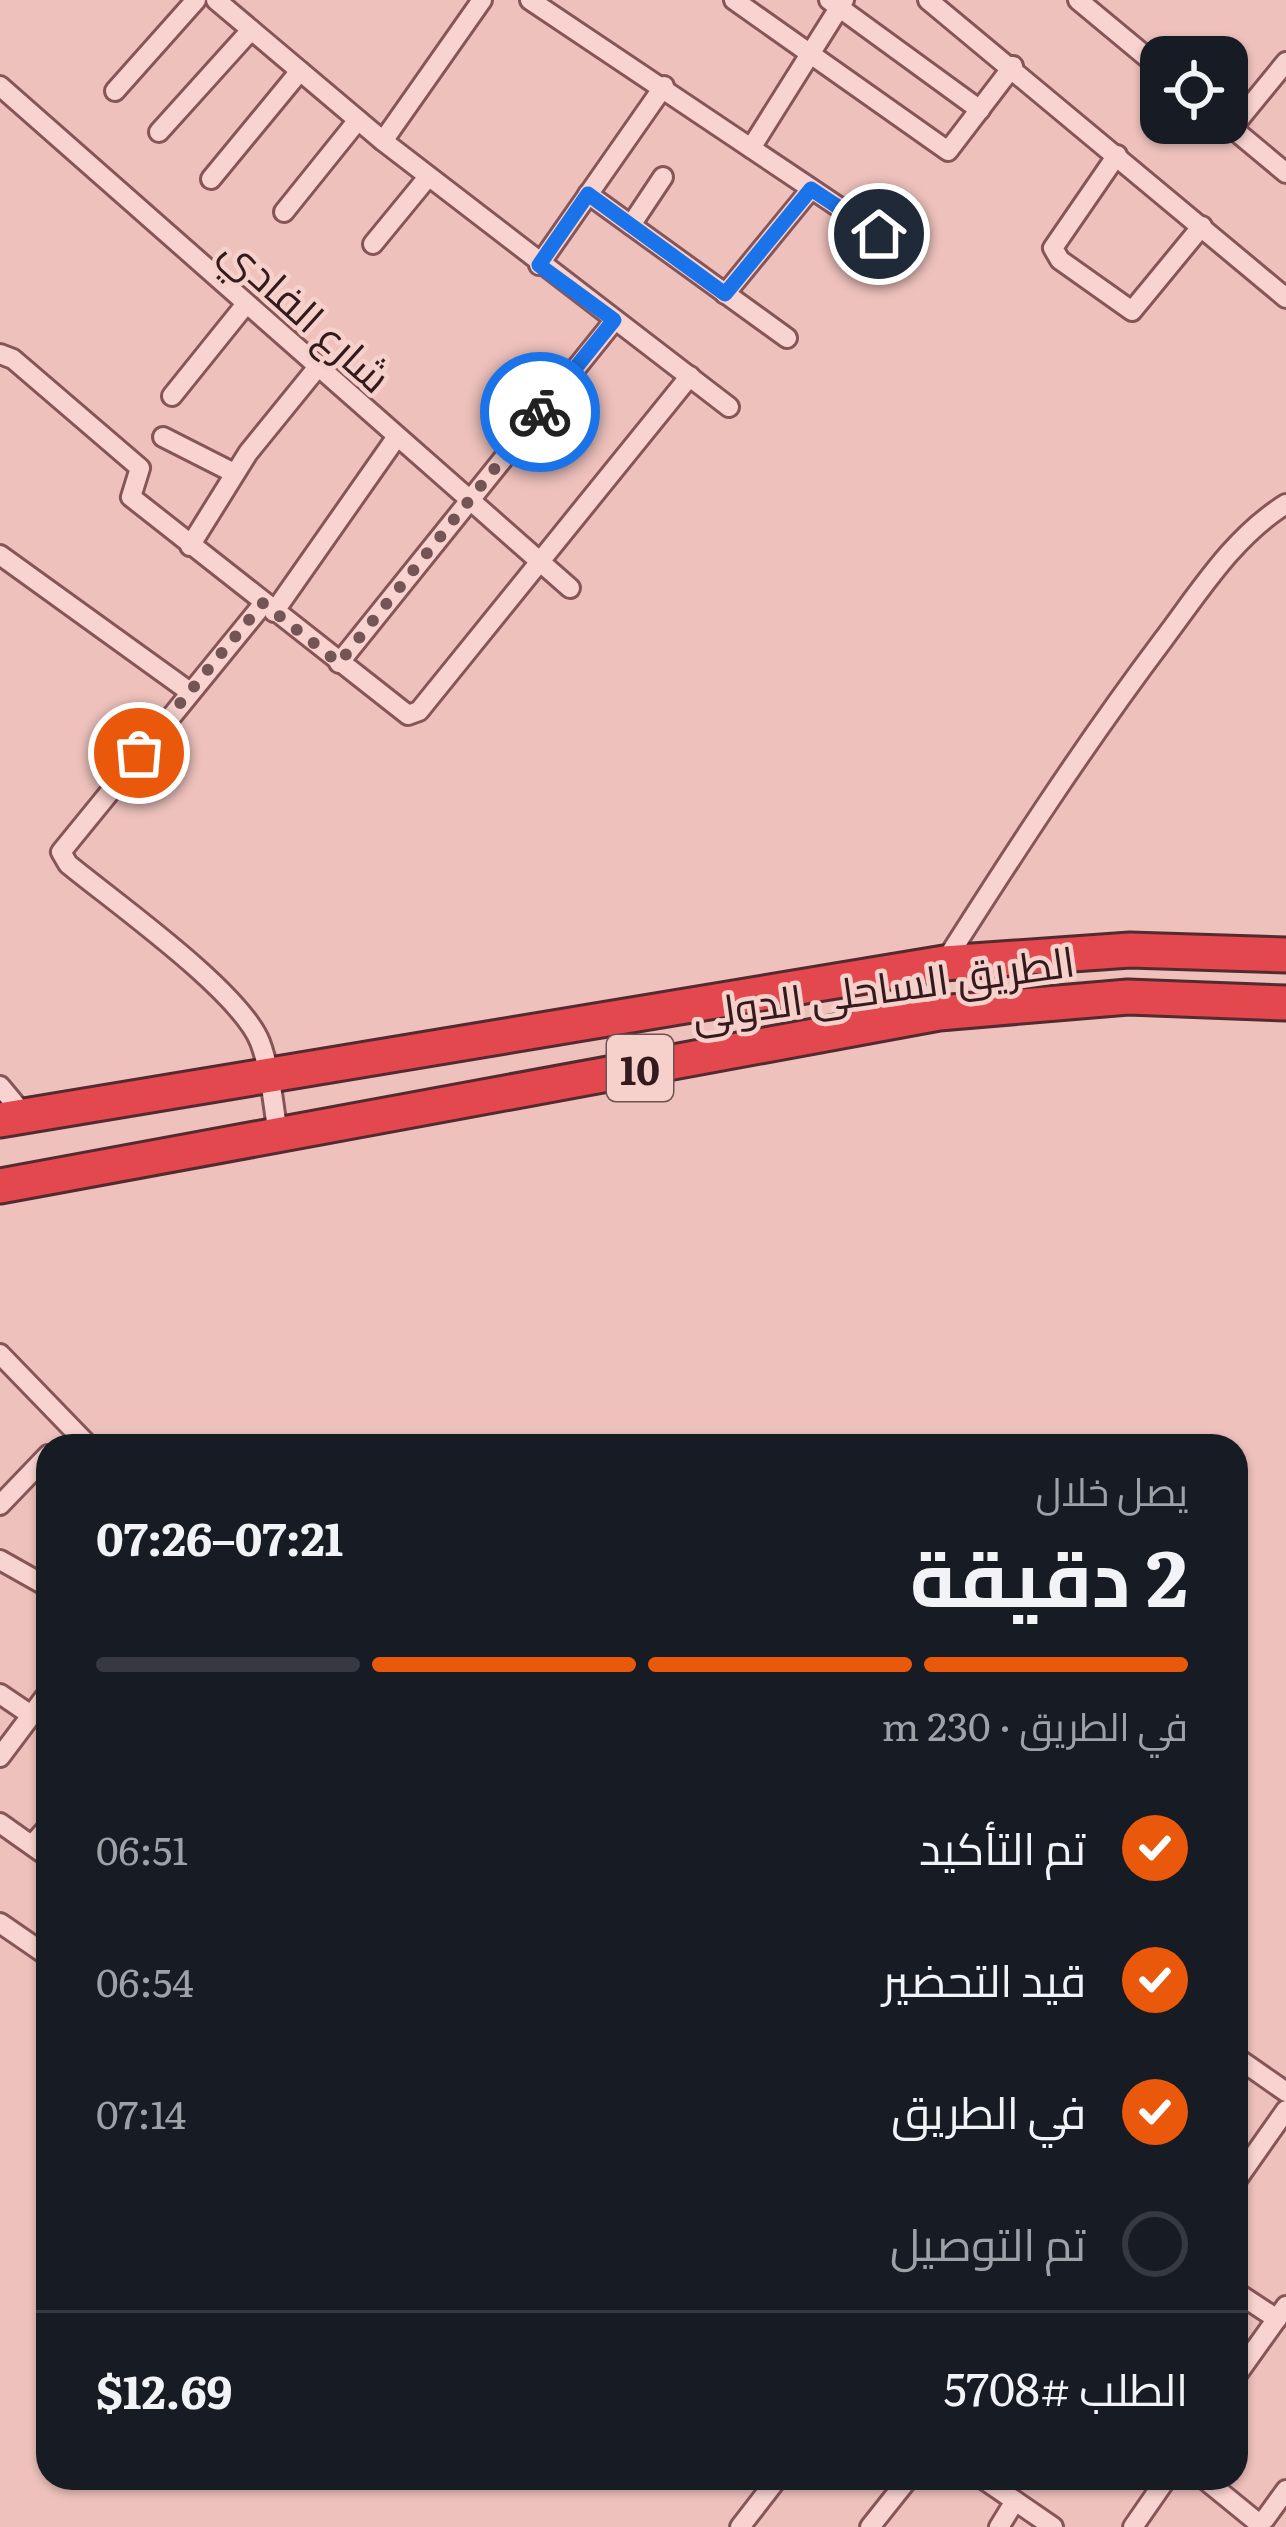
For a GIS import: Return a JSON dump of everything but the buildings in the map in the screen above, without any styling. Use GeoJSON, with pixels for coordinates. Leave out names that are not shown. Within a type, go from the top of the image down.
{"type":"FeatureCollection","features":[{"type":"Feature","properties":{"kind":"highway","name":"الطريق الساحلى الدولى"},"geometry":{"type":"LineString","coordinates":[[13,1118],[944,963],[1130,950],[1286,955]]}},
{"type":"Feature","properties":{"kind":"highway","name":"الطريق الساحلى الدولى"},"geometry":{"type":"LineString","coordinates":[[0,1186],[981,1007],[1129,997],[1286,1003]]}},
{"type":"Feature","properties":{"kind":"street"},"geometry":{"type":"LineString","coordinates":[[115,91],[196,0]]}},
{"type":"Feature","properties":{"kind":"street"},"geometry":{"type":"LineString","coordinates":[[216,0],[428,177],[729,407]]}},
{"type":"Feature","properties":{"kind":"street"},"geometry":{"type":"LineString","coordinates":[[383,141],[482,0]]}},
{"type":"Feature","properties":{"kind":"street"},"geometry":{"type":"LineString","coordinates":[[530,0],[879,234]]}},
{"type":"Feature","properties":{"kind":"street"},"geometry":{"type":"LineString","coordinates":[[734,0],[948,151],[1013,67]]}},
{"type":"Feature","properties":{"kind":"street"},"geometry":{"type":"LineString","coordinates":[[928,0],[1286,298]]}},
{"type":"Feature","properties":{"kind":"street"},"geometry":{"type":"LineString","coordinates":[[1078,0],[1140,52]]}},
{"type":"Feature","properties":{"kind":"street"},"geometry":{"type":"LineString","coordinates":[[751,148],[837,2],[980,110]]}},
{"type":"Feature","properties":{"kind":"street"},"geometry":{"type":"LineString","coordinates":[[159,132],[251,30]]}},
{"type":"Feature","properties":{"kind":"street"},"geometry":{"type":"LineString","coordinates":[[1248,105],[1286,62]]}},
{"type":"Feature","properties":{"kind":"street"},"geometry":{"type":"LineString","coordinates":[[211,179],[300,71]]}},
{"type":"Feature","properties":{"kind":"street","name":"شارع الفادي"},"geometry":{"type":"LineString","coordinates":[[0,86],[570,589]]}},
{"type":"Feature","properties":{"kind":"street"},"geometry":{"type":"LineString","coordinates":[[539,265],[664,86]]}},
{"type":"Feature","properties":{"kind":"street"},"geometry":{"type":"LineString","coordinates":[[284,212],[358,120]]}},
{"type":"Feature","properties":{"kind":"street"},"geometry":{"type":"LineString","coordinates":[[1248,141],[1286,172]]}},
{"type":"Feature","properties":{"kind":"street"},"geometry":{"type":"LineString","coordinates":[[1118,154],[1053,248],[1060,260],[1127,310],[1134,309],[1202,226]]}},
{"type":"Feature","properties":{"kind":"street"},"geometry":{"type":"LineString","coordinates":[[631,225],[663,176]]}},
{"type":"Feature","properties":{"kind":"street"},"geometry":{"type":"LineString","coordinates":[[373,244],[428,177]]}},
{"type":"Feature","properties":{"kind":"street"},"geometry":{"type":"LineString","coordinates":[[725,294],[811,189]]}},
{"type":"Feature","properties":{"kind":"street"},"geometry":{"type":"LineString","coordinates":[[588,194],[787,338]]}},
{"type":"Feature","properties":{"kind":"street"},"geometry":{"type":"LineString","coordinates":[[172,396],[246,304]]}},
{"type":"Feature","properties":{"kind":"street"},"geometry":{"type":"LineString","coordinates":[[339,663],[614,320]]}},
{"type":"Feature","properties":{"kind":"street"},"geometry":{"type":"LineString","coordinates":[[0,354],[14,359],[140,468],[129,494],[403,712],[419,711],[690,376]]}},
{"type":"Feature","properties":{"kind":"street"},"geometry":{"type":"LineString","coordinates":[[190,546],[234,472],[317,368]]}},
{"type":"Feature","properties":{"kind":"street"},"geometry":{"type":"LineString","coordinates":[[164,437],[234,472]]}},
{"type":"Feature","properties":{"kind":"street"},"geometry":{"type":"LineString","coordinates":[[278,1134],[259,1039],[233,1006],[62,856],[63,844],[190,692],[269,608],[396,438]]}},
{"type":"Feature","properties":{"kind":"street"},"geometry":{"type":"LineString","coordinates":[[944,963],[1066,768],[1220,564],[1253,526],[1286,504]]}},
{"type":"Feature","properties":{"kind":"street"},"geometry":{"type":"LineString","coordinates":[[0,555],[190,692]]}},
{"type":"Feature","properties":{"kind":"street"},"geometry":{"type":"LineString","coordinates":[[0,1086],[13,1118]]}},
{"type":"Feature","properties":{"kind":"street"},"geometry":{"type":"LineString","coordinates":[[0,1354],[77,1434]]}},
{"type":"Feature","properties":{"kind":"street"},"geometry":{"type":"LineString","coordinates":[[67,1434],[72,1429]]}},
{"type":"Feature","properties":{"kind":"street"},"geometry":{"type":"LineString","coordinates":[[0,1505],[36,1467]]}},
{"type":"Feature","properties":{"kind":"street"},"geometry":{"type":"LineString","coordinates":[[2,1567],[36,1581]]}},
{"type":"Feature","properties":{"kind":"street"},"geometry":{"type":"LineString","coordinates":[[0,1694],[31,1715]]}},
{"type":"Feature","properties":{"kind":"street"},"geometry":{"type":"LineString","coordinates":[[0,1757],[36,1709]]}},
{"type":"Feature","properties":{"kind":"street"},"geometry":{"type":"LineString","coordinates":[[0,1822],[36,1848]]}},
{"type":"Feature","properties":{"kind":"street"},"geometry":{"type":"LineString","coordinates":[[0,1923],[36,1948]]}},
{"type":"Feature","properties":{"kind":"street"},"geometry":{"type":"LineString","coordinates":[[1248,2065],[1286,2092]]}},
{"type":"Feature","properties":{"kind":"street"},"geometry":{"type":"LineString","coordinates":[[1248,2162],[1286,2110]]}},
{"type":"Feature","properties":{"kind":"street"},"geometry":{"type":"LineString","coordinates":[[1248,2297],[1281,2312],[1248,2359]]}},
{"type":"Feature","properties":{"kind":"street"},"geometry":{"type":"LineString","coordinates":[[740,2527],[769,2490]]}},
{"type":"Feature","properties":{"kind":"street"},"geometry":{"type":"LineString","coordinates":[[870,2527],[899,2490]]}},
{"type":"Feature","properties":{"kind":"street"},"geometry":{"type":"LineString","coordinates":[[1000,2490],[1052,2527]]}},
{"type":"Feature","properties":{"kind":"street"},"geometry":{"type":"LineString","coordinates":[[1133,2527],[1159,2490]]}},
{"type":"Feature","properties":{"kind":"street"},"geometry":{"type":"LineString","coordinates":[[1218,2490],[1257,2522],[1265,2519],[1286,2490]]}},
{"type":"Feature","properties":{"kind":"street"},"geometry":{"type":"LineString","coordinates":[[999,2527],[1016,2501]]}},
{"type":"Feature","properties":{"kind":"way so far"},"geometry":{"type":"LineString","coordinates":[[139,753],[263,603],[339,663],[540,412]]}},
{"type":"Feature","properties":{"kind":"route"},"geometry":{"type":"LineString","coordinates":[[540,412],[614,320],[539,265],[588,194],[725,294],[811,189],[879,234]]}}]}
